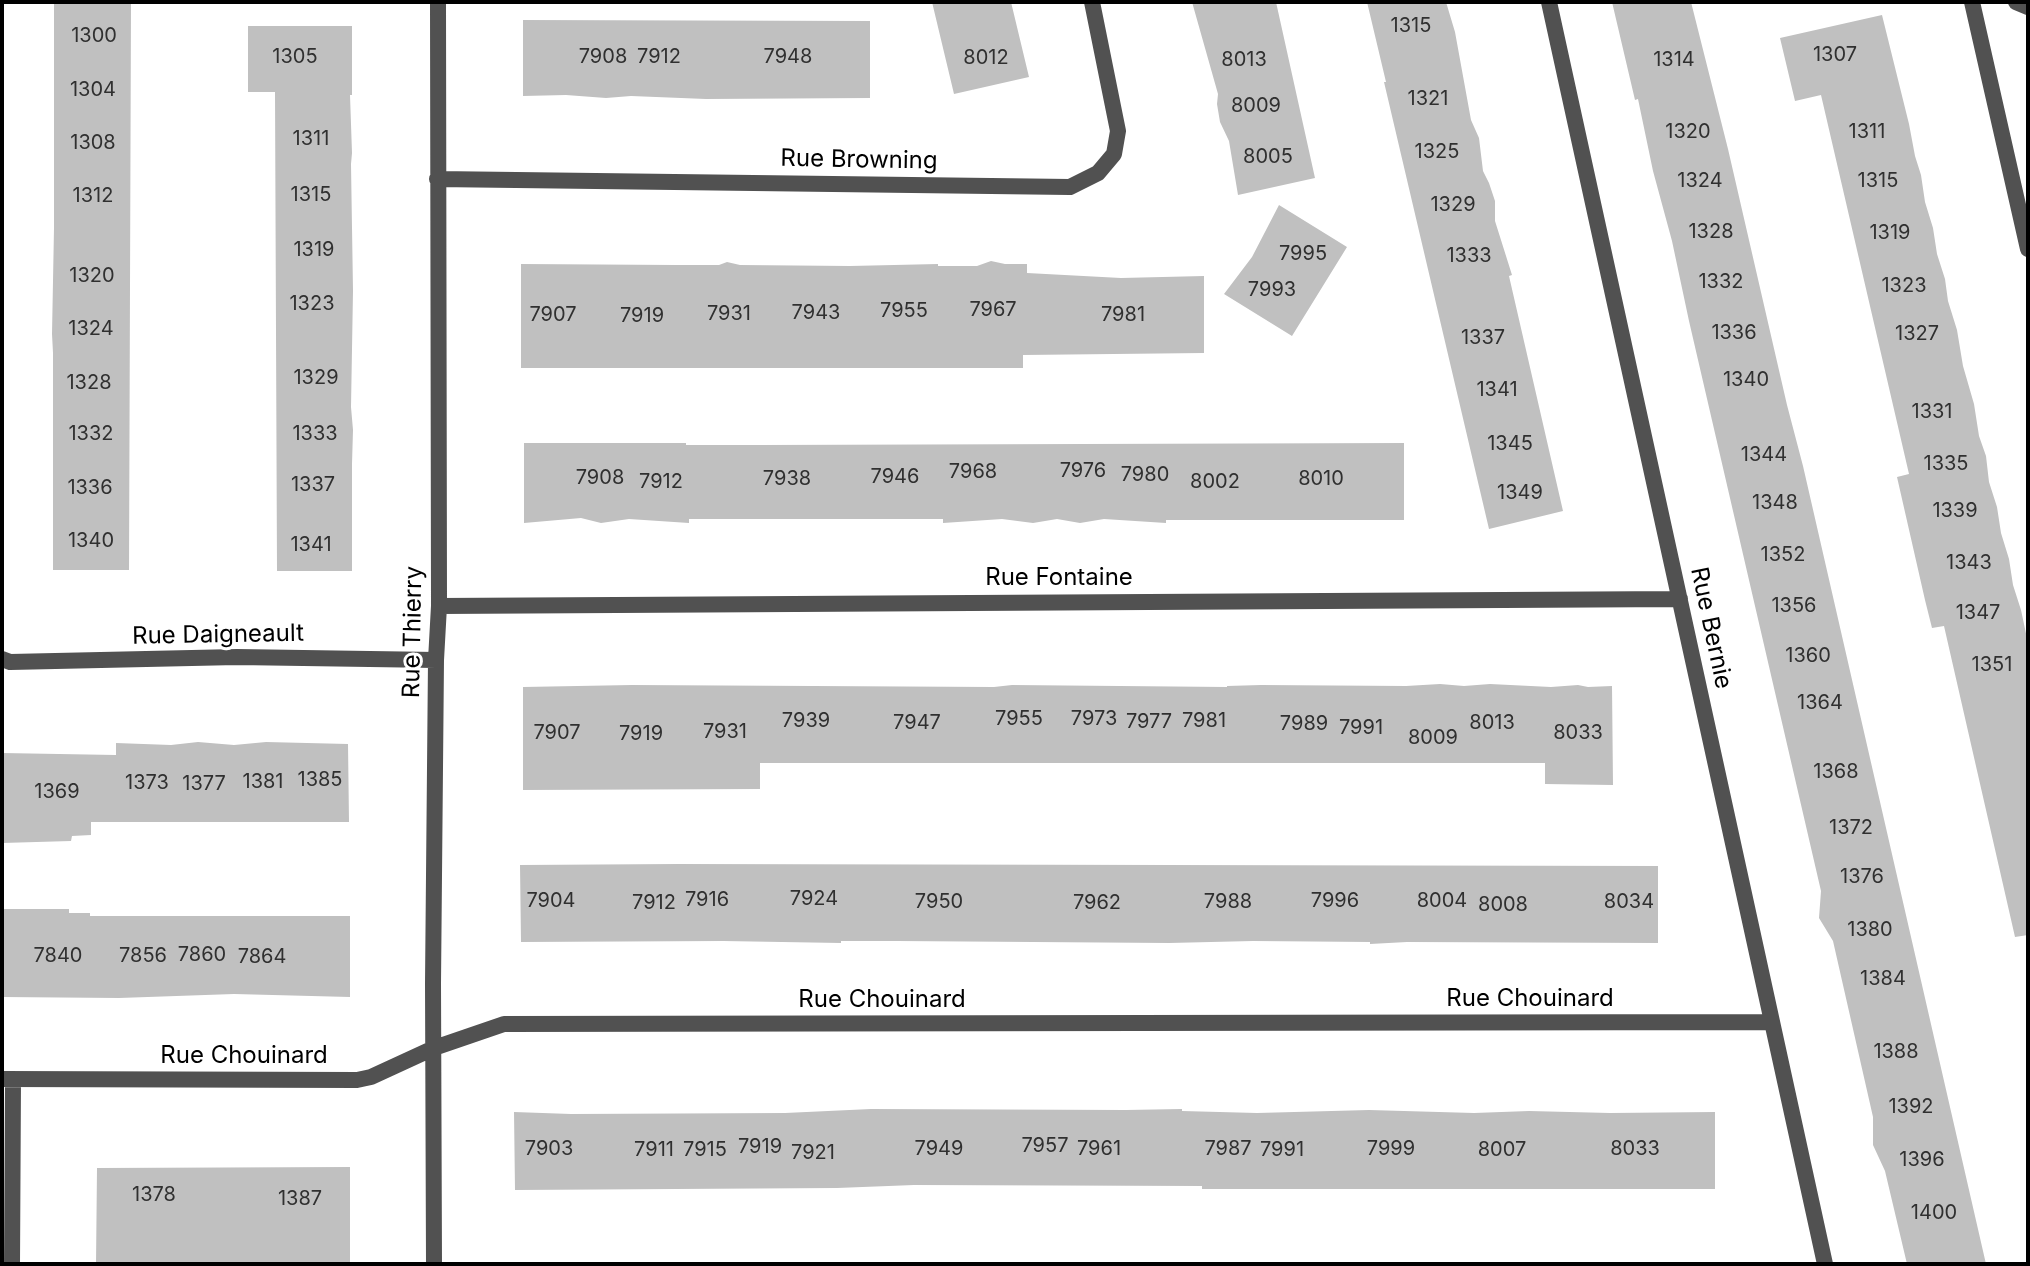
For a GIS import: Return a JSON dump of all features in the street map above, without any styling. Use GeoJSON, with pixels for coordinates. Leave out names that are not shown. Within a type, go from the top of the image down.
{"type":"FeatureCollection","features":[{"type":"Feature","properties":{"kind":"street","name":"Rue Thierry"},"geometry":{"type":"LineString","coordinates":[[434,1264],[436,660],[439,606],[438,2]]}},
{"type":"Feature","properties":{"kind":"street","name":"Rue Browning"},"geometry":{"type":"LineString","coordinates":[[437,179],[1070,187],[1098,173],[1114,154],[1118,131],[1092,2]]}},
{"type":"Feature","properties":{"kind":"street","name":"Rue Bernie"},"geometry":{"type":"LineString","coordinates":[[1549,2],[1825,1264]]}},
{"type":"Feature","properties":{"kind":"street"},"geometry":{"type":"LineString","coordinates":[[1972,2],[2028,249]]}},
{"type":"Feature","properties":{"kind":"street"},"geometry":{"type":"LineString","coordinates":[[2016,2],[2028,7]]}},
{"type":"Feature","properties":{"kind":"street","name":"Rue Fontaine"},"geometry":{"type":"LineString","coordinates":[[439,606],[1680,599]]}},
{"type":"Feature","properties":{"kind":"street","name":"Rue Daigneault"},"geometry":{"type":"LineString","coordinates":[[2,659],[10,662],[237,657],[436,660]]}},
{"type":"Feature","properties":{"kind":"street","name":"Rue Chouinard"},"geometry":{"type":"LineString","coordinates":[[8,1080],[357,1080],[371,1077],[434,1048],[504,1024],[1772,1022]]}},
{"type":"Feature","properties":{"kind":"street"},"geometry":{"type":"LineString","coordinates":[[8,1080],[12,1264]]}},
{"type":"Feature","properties":{"kind":"building"},"geometry":{"type":"Polygon","coordinates":[[[54,2],[131,2],[129,570],[53,570],[54,2]]]}},
{"type":"Feature","properties":{"kind":"building"},"geometry":{"type":"Polygon","coordinates":[[[932,2],[1011,2],[1029,77],[954,94],[932,2]]]}},
{"type":"Feature","properties":{"kind":"building"},"geometry":{"type":"Polygon","coordinates":[[[1192,2],[1276,2],[1315,178],[1238,195],[1229,141],[1220,122],[1218,94],[1192,2]]]}},
{"type":"Feature","properties":{"kind":"building"},"geometry":{"type":"Polygon","coordinates":[[[1367,2],[1446,2],[1455,32],[1471,120],[1479,138],[1483,171],[1495,201],[1495,221],[1512,275],[1509,276],[1563,511],[1489,529],[1367,2]]]}},
{"type":"Feature","properties":{"kind":"building"},"geometry":{"type":"Polygon","coordinates":[[[1612,2],[1691,2],[1803,466],[1986,1264],[1907,1264],[1885,1171],[1873,1145],[1873,1117],[1833,941],[1819,918],[1821,891],[1672,241],[1612,2]]]}},
{"type":"Feature","properties":{"kind":"building"},"geometry":{"type":"Polygon","coordinates":[[[1882,15],[2028,643],[2028,935],[2015,937],[1944,626],[1932,628],[1925,600],[1897,477],[1909,474],[1821,95],[1795,101],[1780,38],[1882,15]]]}},
{"type":"Feature","properties":{"kind":"building"},"geometry":{"type":"Polygon","coordinates":[[[523,20],[870,21],[870,98],[523,96],[523,20]]]}},
{"type":"Feature","properties":{"kind":"building"},"geometry":{"type":"Polygon","coordinates":[[[248,26],[352,26],[352,571],[277,571],[275,92],[248,92],[248,26]]]}},
{"type":"Feature","properties":{"kind":"building"},"geometry":{"type":"Polygon","coordinates":[[[1279,205],[1347,247],[1292,336],[1224,294],[1252,257],[1279,205]]]}},
{"type":"Feature","properties":{"kind":"building"},"geometry":{"type":"Polygon","coordinates":[[[991,261],[1027,264],[1027,273],[1121,278],[1204,276],[1204,353],[1023,355],[1023,368],[521,368],[521,264],[719,265],[727,262],[740,265],[977,266],[991,261]]]}},
{"type":"Feature","properties":{"kind":"building"},"geometry":{"type":"Polygon","coordinates":[[[524,443],[1404,443],[1404,520],[1166,520],[1166,523],[1104,519],[1080,523],[1057,519],[1033,523],[1002,519],[943,523],[943,519],[689,519],[689,523],[629,519],[601,523],[581,518],[524,523],[524,443]]]}},
{"type":"Feature","properties":{"kind":"building"},"geometry":{"type":"Polygon","coordinates":[[[1612,686],[1613,785],[1545,784],[1545,763],[760,763],[760,789],[523,790],[523,687],[1612,686]]]}},
{"type":"Feature","properties":{"kind":"building"},"geometry":{"type":"Polygon","coordinates":[[[198,742],[234,745],[266,742],[348,744],[349,822],[91,822],[91,835],[72,836],[71,841],[2,843],[2,753],[116,755],[116,743],[171,745],[198,742]]]}},
{"type":"Feature","properties":{"kind":"building"},"geometry":{"type":"Polygon","coordinates":[[[520,865],[1658,866],[1658,943],[521,942],[520,865]]]}},
{"type":"Feature","properties":{"kind":"building"},"geometry":{"type":"Polygon","coordinates":[[[2,909],[69,909],[69,913],[90,913],[90,916],[350,916],[350,997],[234,994],[119,998],[2,997],[2,909]]]}},
{"type":"Feature","properties":{"kind":"building"},"geometry":{"type":"Polygon","coordinates":[[[871,1109],[1182,1109],[1257,1113],[1369,1110],[1715,1112],[1715,1189],[1202,1189],[1202,1186],[914,1185],[515,1190],[514,1112],[785,1113],[871,1109]]]}},
{"type":"Feature","properties":{"kind":"building"},"geometry":{"type":"Polygon","coordinates":[[[350,1167],[350,1264],[96,1264],[97,1168],[350,1167]]]}}]}
